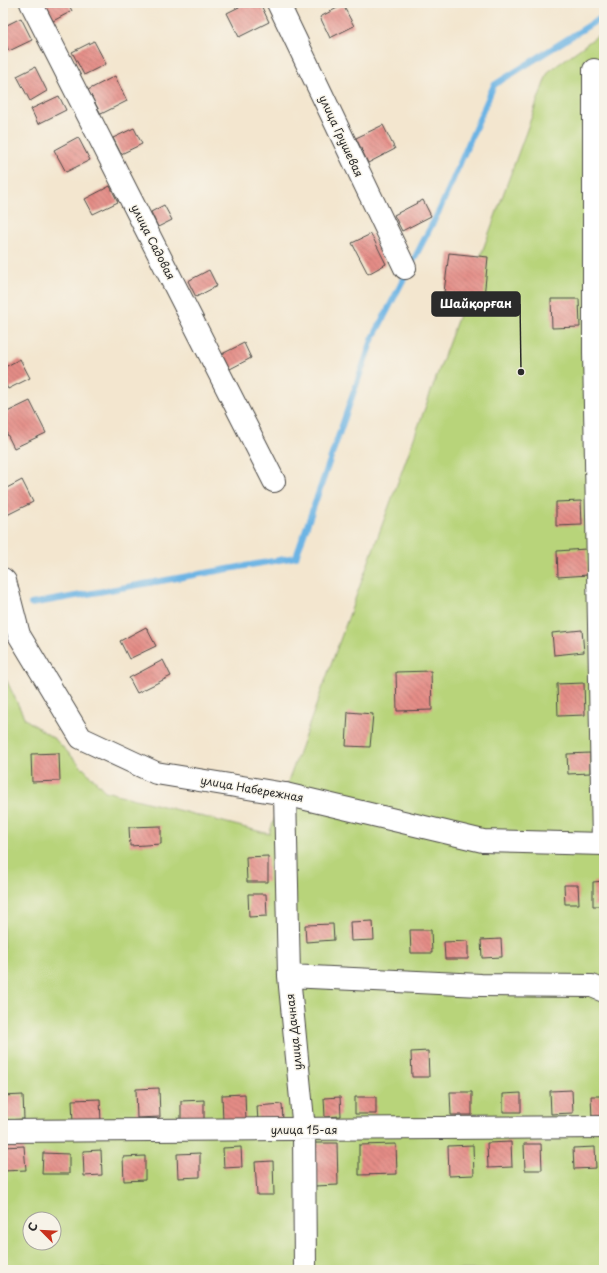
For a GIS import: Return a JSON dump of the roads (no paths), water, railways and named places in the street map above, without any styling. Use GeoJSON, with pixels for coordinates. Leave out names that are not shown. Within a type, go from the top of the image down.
{"type":"FeatureCollection","features":[{"type":"Feature","properties":{"kind":"street","name":"улица Садовая"},"geometry":{"type":"LineString","coordinates":[[31,3],[274,481]]}},
{"type":"Feature","properties":{"kind":"street","name":"улица Грушевая"},"geometry":{"type":"LineString","coordinates":[[278,3],[404,268]]}},
{"type":"Feature","properties":{"kind":"street"},"geometry":{"type":"LineString","coordinates":[[594,70],[594,352],[603,844]]}},
{"type":"Feature","properties":{"kind":"street","name":"улица Набережная"},"geometry":{"type":"LineString","coordinates":[[3,579],[5,581],[20,636],[81,738],[156,773],[285,794],[483,842],[603,844]]}},
{"type":"Feature","properties":{"kind":"street","name":"улица Дачная"},"geometry":{"type":"LineString","coordinates":[[285,794],[289,976],[304,1130],[305,1270]]}},
{"type":"Feature","properties":{"kind":"street"},"geometry":{"type":"LineString","coordinates":[[289,976],[481,984],[592,986],[604,990]]}},
{"type":"Feature","properties":{"kind":"street","name":"улица 15-ая"},"geometry":{"type":"LineString","coordinates":[[3,1131],[604,1127]]}},
{"type":"Feature","properties":{"kind":"waterway"},"geometry":{"type":"LineString","coordinates":[[31,604],[296,557],[372,340],[440,209],[494,85],[604,16]]}},
{"type":"Feature","properties":{"kind":"place","name":"Шайқорған"},"geometry":{"type":"Point","coordinates":[521,372]}}]}
